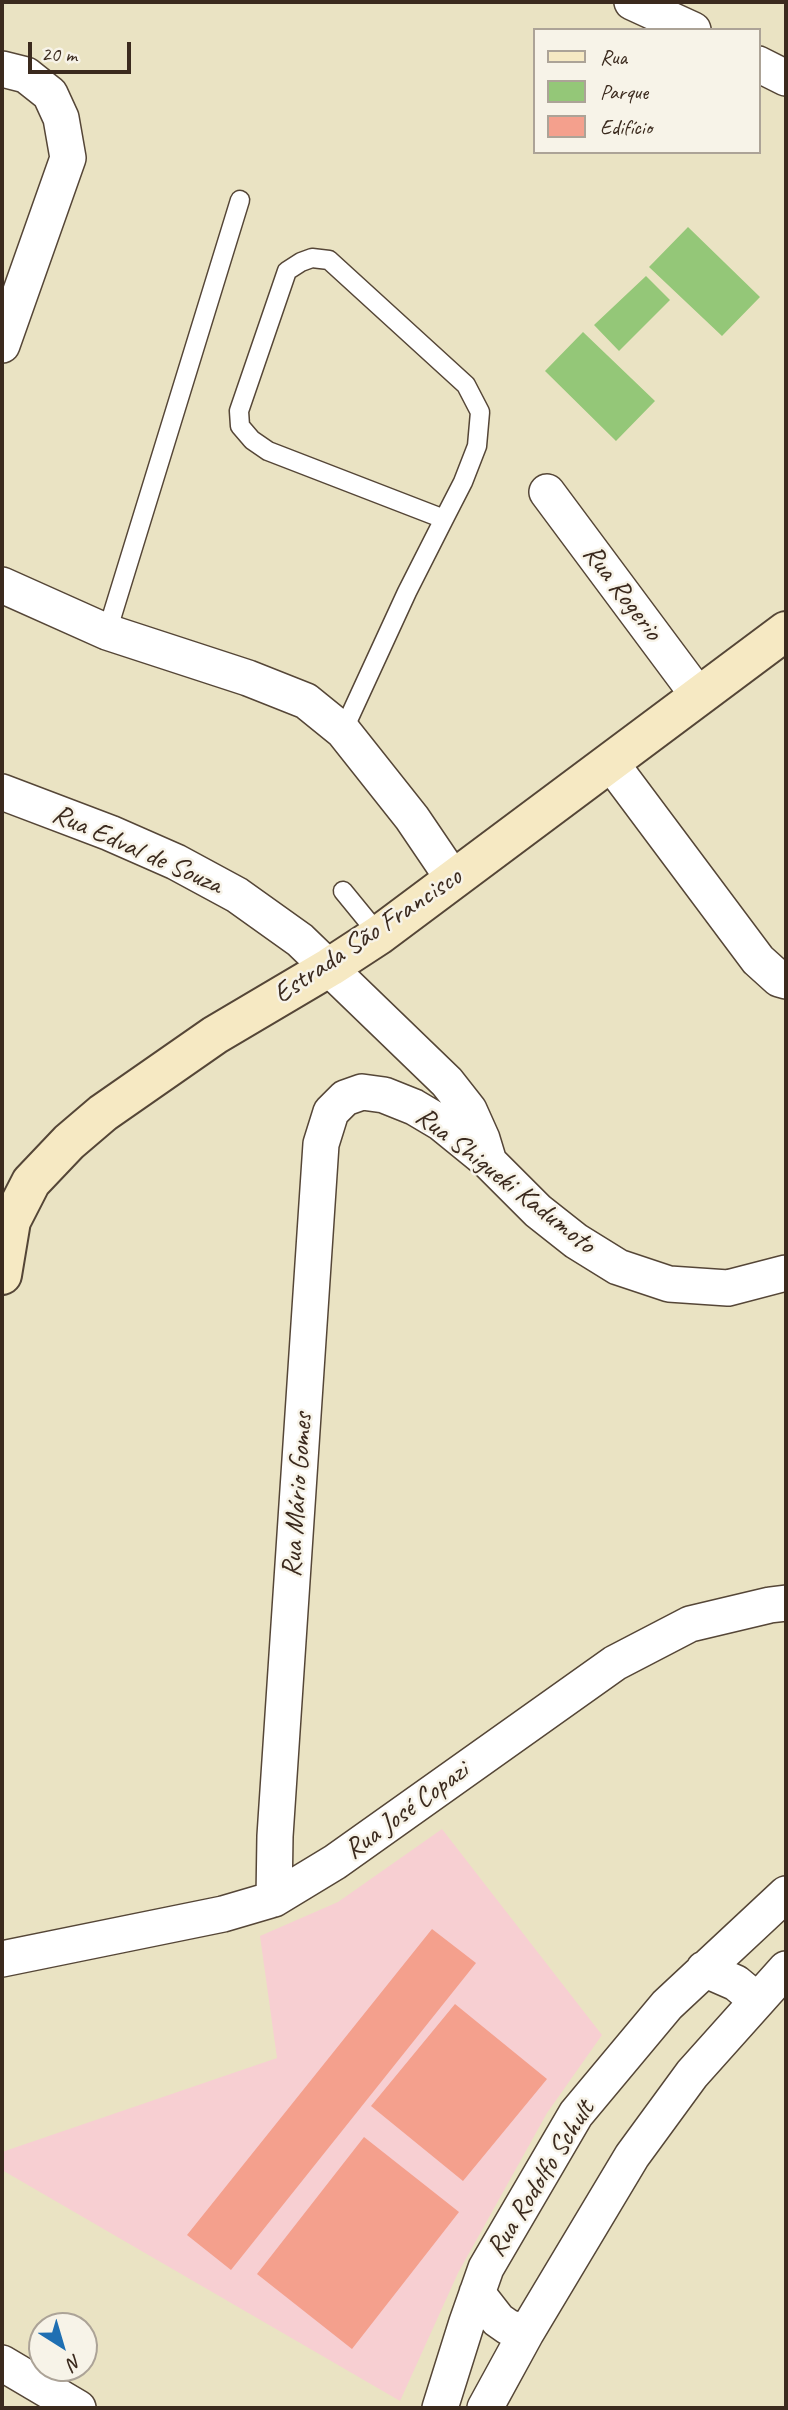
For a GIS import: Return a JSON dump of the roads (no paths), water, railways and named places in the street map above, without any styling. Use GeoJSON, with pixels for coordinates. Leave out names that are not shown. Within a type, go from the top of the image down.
{"type":"FeatureCollection","features":[{"type":"Feature","properties":{"kind":"main road","name":"Estrada São Francisco"},"geometry":{"type":"LineString","coordinates":[[2,1275],[11,1221],[31,1182],[69,1142],[103,1112],[205,1042],[379,935],[786,631]]}},
{"type":"Feature","properties":{"kind":"street"},"geometry":{"type":"LineString","coordinates":[[632,2],[689,28]]}},
{"type":"Feature","properties":{"kind":"street"},"geometry":{"type":"LineString","coordinates":[[760,65],[786,78]]}},
{"type":"Feature","properties":{"kind":"street"},"geometry":{"type":"LineString","coordinates":[[2,69],[26,75],[50,94],[61,118],[68,158],[2,345]]}},
{"type":"Feature","properties":{"kind":"street","name":"Rua Rogerio"},"geometry":{"type":"LineString","coordinates":[[547,492],[698,695]]}},
{"type":"Feature","properties":{"kind":"street"},"geometry":{"type":"LineString","coordinates":[[2,585],[107,632],[247,678],[306,701],[343,731],[412,818],[454,880]]}},
{"type":"Feature","properties":{"kind":"street"},"geometry":{"type":"LineString","coordinates":[[610,762],[758,960],[779,979],[786,981]]}},
{"type":"Feature","properties":{"kind":"street","name":"Rua Edval de Souza"},"geometry":{"type":"LineString","coordinates":[[2,792],[110,833],[176,862],[237,895],[300,940],[447,1082],[468,1110],[482,1139],[489,1162]]}},
{"type":"Feature","properties":{"kind":"street","name":"Rua Shigueki Kadumoto"},"geometry":{"type":"LineString","coordinates":[[345,1098],[362,1092],[384,1096],[414,1107],[441,1123],[489,1162],[538,1211],[576,1241],[618,1267],[669,1284],[728,1288],[786,1273]]}},
{"type":"Feature","properties":{"kind":"street","name":"Rua Mário Gomes"},"geometry":{"type":"LineString","coordinates":[[274,1899],[275,1836],[321,1144],[331,1112],[345,1098]]}},
{"type":"Feature","properties":{"kind":"street","name":"Rua José Copazi"},"geometry":{"type":"LineString","coordinates":[[2,1959],[223,1914],[274,1899],[335,1862],[615,1663],[690,1624],[786,1603]]}},
{"type":"Feature","properties":{"kind":"street","name":"Rua Rodolfo Schult"},"geometry":{"type":"LineString","coordinates":[[440,2408],[486,2268],[576,2114],[667,2005],[786,1894]]}},
{"type":"Feature","properties":{"kind":"street"},"geometry":{"type":"LineString","coordinates":[[704,1969],[736,1983],[748,1993],[753,2004]]}},
{"type":"Feature","properties":{"kind":"street"},"geometry":{"type":"LineString","coordinates":[[485,2408],[632,2157],[692,2074],[786,1969]]}},
{"type":"Feature","properties":{"kind":"street"},"geometry":{"type":"LineString","coordinates":[[477,2293],[498,2320],[527,2333]]}},
{"type":"Feature","properties":{"kind":"street"},"geometry":{"type":"LineString","coordinates":[[4,2375],[78,2408]]}},
{"type":"Feature","properties":{"kind":"lane"},"geometry":{"type":"LineString","coordinates":[[107,632],[240,200]]}},
{"type":"Feature","properties":{"kind":"lane"},"geometry":{"type":"LineString","coordinates":[[343,731],[407,592],[463,482],[477,446],[480,412],[466,385],[329,260],[312,258],[301,262],[287,271],[239,411],[240,426],[252,440],[268,451],[444,519]]}},
{"type":"Feature","properties":{"kind":"lane"},"geometry":{"type":"LineString","coordinates":[[343,891],[379,935]]}}]}
